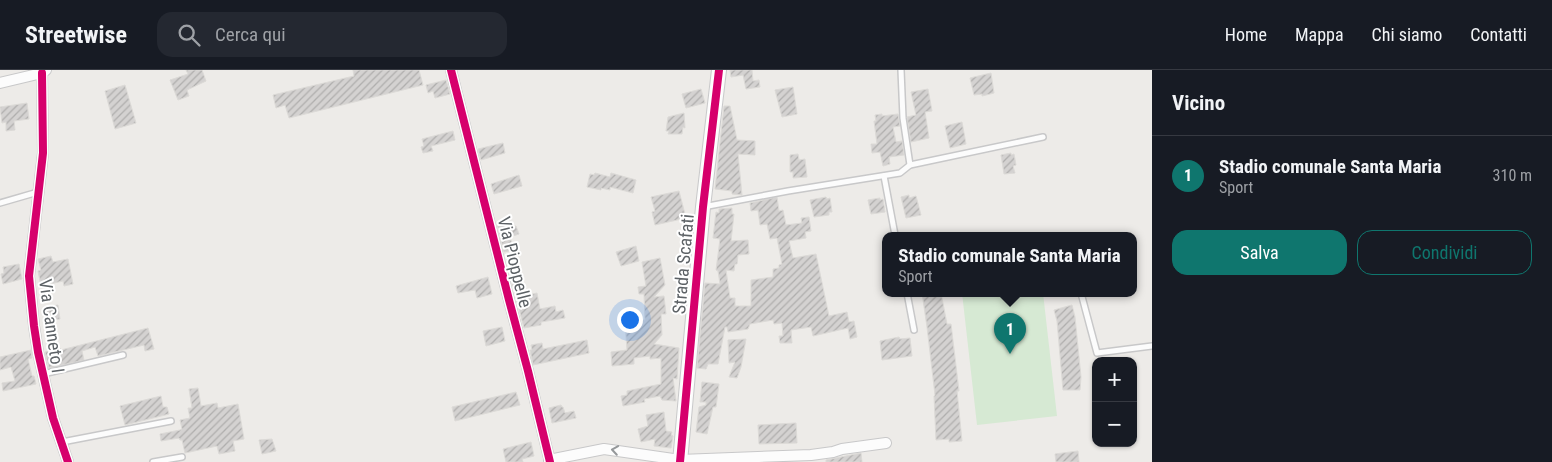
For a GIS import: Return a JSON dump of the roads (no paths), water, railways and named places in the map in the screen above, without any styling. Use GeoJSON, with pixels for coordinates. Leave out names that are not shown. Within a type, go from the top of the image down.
{"type":"FeatureCollection","features":[{"type":"Feature","properties":{"kind":"street","name":"Via Pioppelle"},"geometry":{"type":"LineString","coordinates":[[451,70],[528,371],[549,461]]}},
{"type":"Feature","properties":{"kind":"street","name":"Strada Scafati"},"geometry":{"type":"LineString","coordinates":[[680,461],[703,207],[719,70]]}},
{"type":"Feature","properties":{"kind":"street"},"geometry":{"type":"LineString","coordinates":[[0,83],[14,75],[44,71]]}},
{"type":"Feature","properties":{"kind":"street","name":"Via Canneto I"},"geometry":{"type":"LineString","coordinates":[[44,71],[42,153],[29,276],[34,326],[43,374],[53,418],[68,462]]}},
{"type":"Feature","properties":{"kind":"street"},"geometry":{"type":"LineString","coordinates":[[549,461],[604,449],[680,461],[811,456],[842,449],[886,443]]}},
{"type":"Feature","properties":{"kind":"lane"},"geometry":{"type":"LineString","coordinates":[[901,70],[903,118],[910,165]]}},
{"type":"Feature","properties":{"kind":"lane"},"geometry":{"type":"LineString","coordinates":[[703,207],[900,173],[910,165],[1043,137]]}},
{"type":"Feature","properties":{"kind":"lane"},"geometry":{"type":"LineString","coordinates":[[884,176],[894,232]]}},
{"type":"Feature","properties":{"kind":"lane"},"geometry":{"type":"LineString","coordinates":[[0,203],[39,191]]}},
{"type":"Feature","properties":{"kind":"lane"},"geometry":{"type":"LineString","coordinates":[[908,297],[914,330]]}},
{"type":"Feature","properties":{"kind":"lane"},"geometry":{"type":"LineString","coordinates":[[1082,297],[1097,353],[1152,346]]}},
{"type":"Feature","properties":{"kind":"lane"},"geometry":{"type":"LineString","coordinates":[[43,374],[123,354]]}},
{"type":"Feature","properties":{"kind":"lane"},"geometry":{"type":"LineString","coordinates":[[62,442],[171,421]]}},
{"type":"Feature","properties":{"kind":"lane"},"geometry":{"type":"LineString","coordinates":[[153,462],[182,457]]}},
{"type":"Feature","properties":{"kind":"place","name":"Stadio comunale Santa Maria"},"geometry":{"type":"Point","coordinates":[1010,354]}}]}
